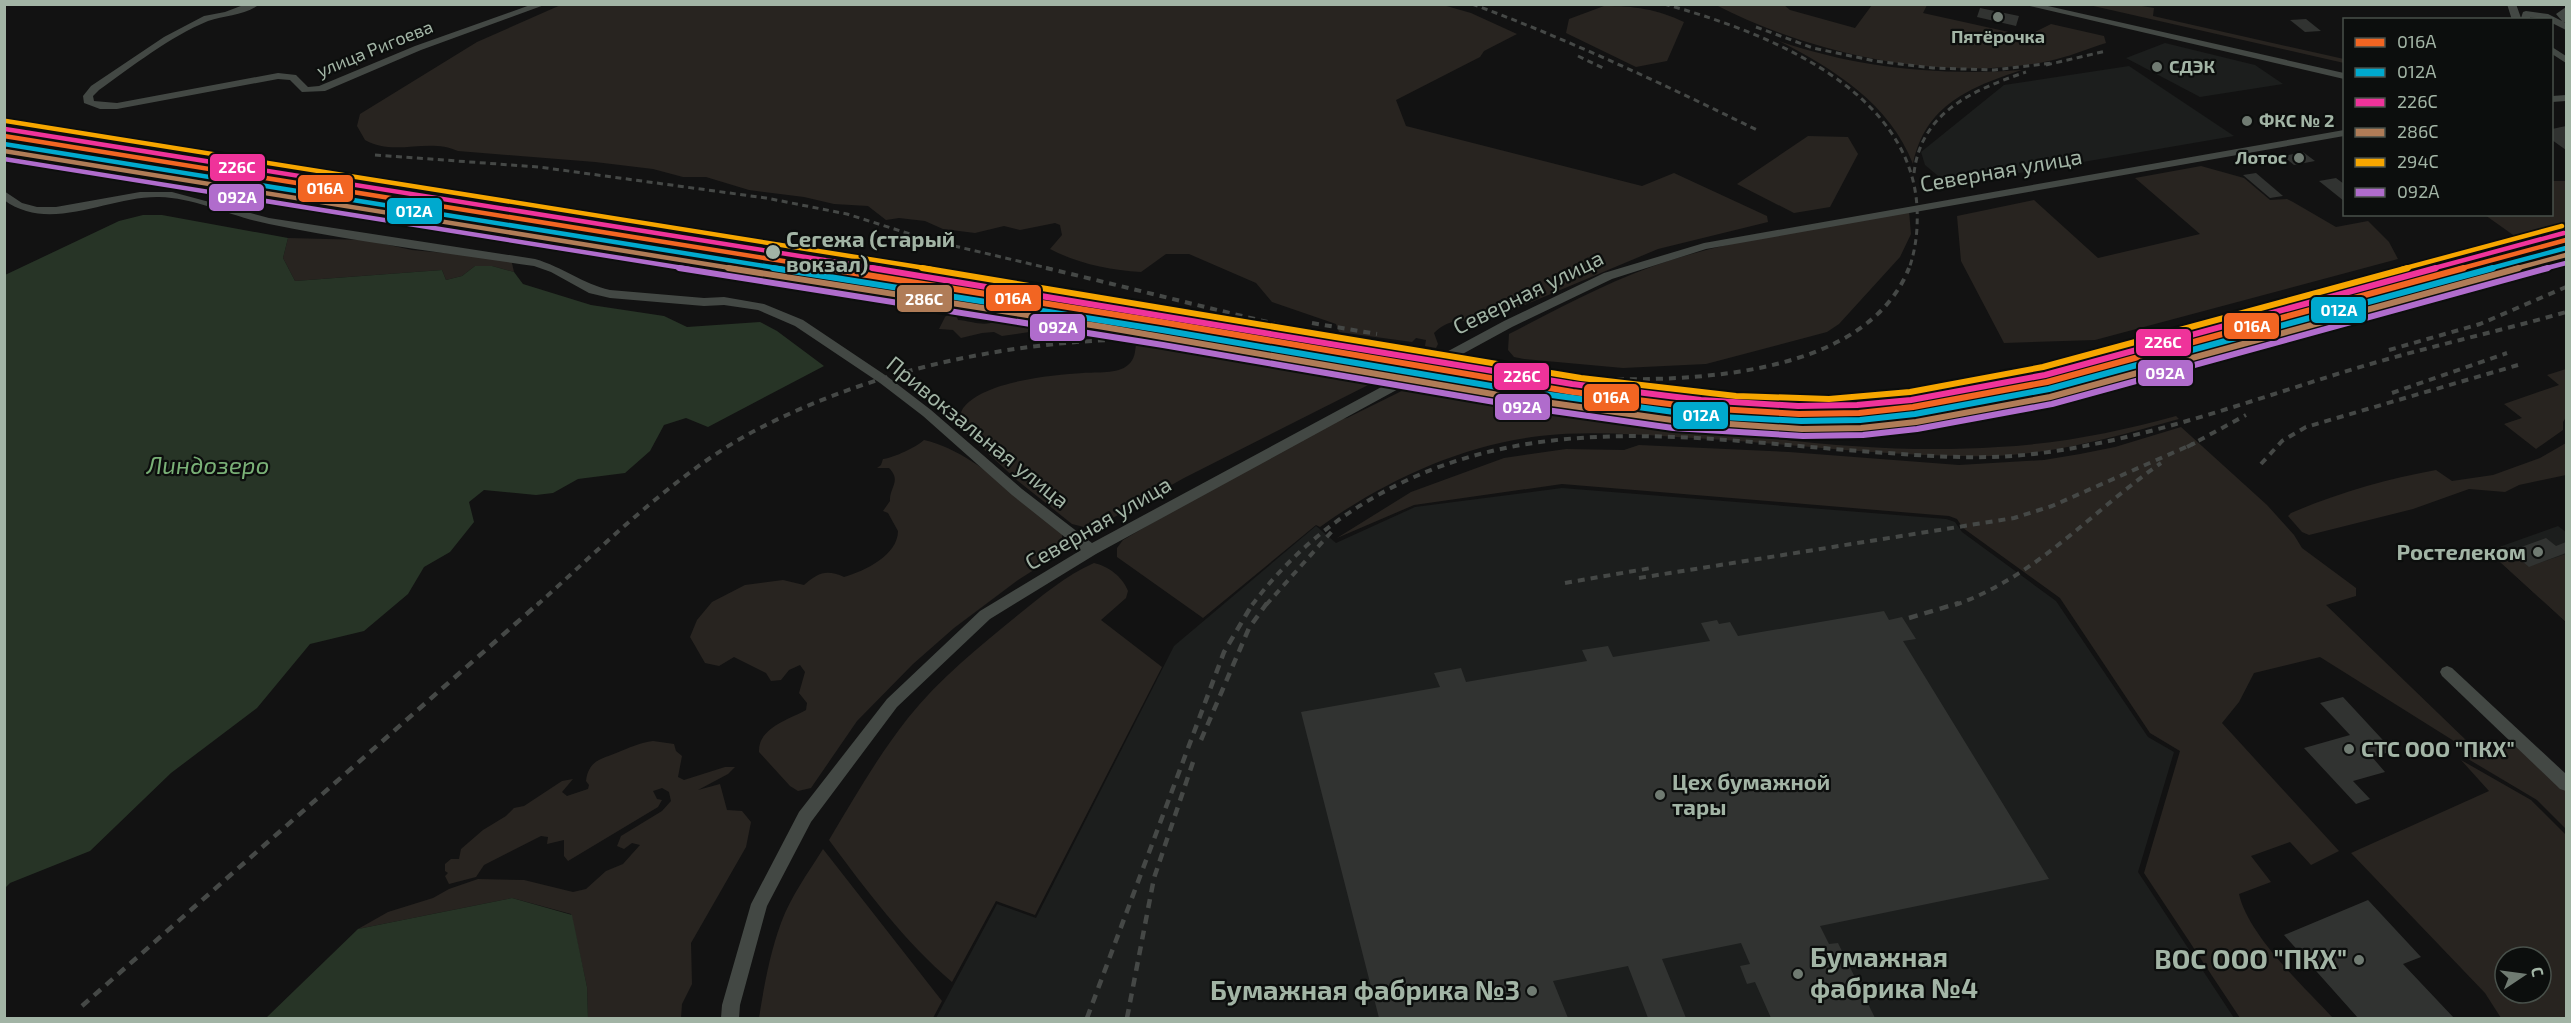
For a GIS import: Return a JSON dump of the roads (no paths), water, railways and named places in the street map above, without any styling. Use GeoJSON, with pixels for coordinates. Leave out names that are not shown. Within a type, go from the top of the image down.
{"type":"FeatureCollection","features":[{"type":"Feature","properties":{"kind":"street"},"geometry":{"type":"LineString","coordinates":[[207,18],[227,4]]}},
{"type":"Feature","properties":{"kind":"street"},"geometry":{"type":"LineString","coordinates":[[207,18],[227,15],[256,4]]}},
{"type":"Feature","properties":{"kind":"street","name":"улица Ригоева"},"geometry":{"type":"LineString","coordinates":[[207,18],[167,39],[95,88],[88,96],[89,103],[100,106],[148,101],[278,76],[293,77],[306,90],[321,89],[418,48],[543,4]]}},
{"type":"Feature","properties":{"kind":"street"},"geometry":{"type":"LineString","coordinates":[[2025,4],[2343,76]]}},
{"type":"Feature","properties":{"kind":"street"},"geometry":{"type":"LineString","coordinates":[[2529,4],[2566,24]]}},
{"type":"Feature","properties":{"kind":"street"},"geometry":{"type":"LineString","coordinates":[[2539,4],[2566,24]]}},
{"type":"Feature","properties":{"kind":"street"},"geometry":{"type":"LineString","coordinates":[[2566,10],[2561,14],[2566,24]]}},
{"type":"Feature","properties":{"kind":"street"},"geometry":{"type":"LineString","coordinates":[[2525,18],[2526,14],[2539,14],[2550,18]]}},
{"type":"Feature","properties":{"kind":"street"},"geometry":{"type":"LineString","coordinates":[[2553,40],[2566,49]]}},
{"type":"Feature","properties":{"kind":"street"},"geometry":{"type":"LineString","coordinates":[[2553,51],[2566,60]]}},
{"type":"Feature","properties":{"kind":"street","name":"Северная улица"},"geometry":{"type":"LineString","coordinates":[[730,1018],[731,1005],[759,904],[805,817],[892,703],[985,615],[1091,550],[1509,324],[1608,276],[1704,246],[2343,133]]}},
{"type":"Feature","properties":{"kind":"street","name":"Привокзальная улица"},"geometry":{"type":"LineString","coordinates":[[7,200],[31,208],[54,210],[144,195],[171,195],[200,201],[236,214],[293,226],[536,263],[555,269],[593,290],[610,294],[704,302],[723,301],[760,307],[799,323],[884,380],[927,412],[1017,492],[1091,550]]}},
{"type":"Feature","properties":{"kind":"street"},"geometry":{"type":"LineString","coordinates":[[2447,672],[2566,784]]}},
{"type":"Feature","properties":{"kind":"water","name":"Линдозеро"},"geometry":{"type":"Polygon","coordinates":[[[143,215],[162,215],[288,238],[283,258],[295,281],[442,270],[446,280],[462,276],[475,266],[492,266],[514,272],[523,284],[591,305],[664,316],[687,327],[760,322],[777,331],[824,366],[708,427],[686,418],[664,425],[650,451],[625,473],[578,479],[553,493],[536,495],[484,490],[469,502],[474,522],[450,552],[424,567],[408,594],[364,631],[310,644],[257,708],[171,773],[90,851],[10,883],[5,888],[5,275],[119,221],[143,215]]]}},
{"type":"Feature","properties":{"kind":"water"},"geometry":{"type":"Polygon","coordinates":[[[512,898],[572,915],[587,987],[588,1018],[266,1018],[358,929],[512,898]]]}},
{"type":"Feature","properties":{"kind":"railway"},"geometry":{"type":"LineString","coordinates":[[1472,4],[1617,64],[1759,131]]}},
{"type":"Feature","properties":{"kind":"railway"},"geometry":{"type":"LineString","coordinates":[[1664,4],[1744,30],[1785,48],[1825,71],[1860,97],[1888,128],[1908,165],[1917,207],[1917,231],[1909,269]]}},
{"type":"Feature","properties":{"kind":"railway"},"geometry":{"type":"LineString","coordinates":[[1756,27],[1813,48],[1875,61],[1933,68],[1994,70],[2053,63]]}},
{"type":"Feature","properties":{"kind":"railway"},"geometry":{"type":"LineString","coordinates":[[2046,65],[2106,51]]}},
{"type":"Feature","properties":{"kind":"railway"},"geometry":{"type":"LineString","coordinates":[[1578,56],[1605,69]]}},
{"type":"Feature","properties":{"kind":"railway"},"geometry":{"type":"LineString","coordinates":[[1914,173],[1919,152],[1927,134],[1953,106],[1987,87],[2026,72]]}},
{"type":"Feature","properties":{"kind":"railway"},"geometry":{"type":"LineString","coordinates":[[375,155],[539,167],[766,198],[847,214],[929,240],[1052,269]]}},
{"type":"Feature","properties":{"kind":"railway"},"geometry":{"type":"LineString","coordinates":[[1046,268],[1326,336],[1397,350],[1539,373],[1611,379]]}},
{"type":"Feature","properties":{"kind":"railway"},"geometry":{"type":"LineString","coordinates":[[1611,379],[1732,373],[1777,364],[1819,350],[1857,330],[1888,303],[1909,268]]}},
{"type":"Feature","properties":{"kind":"railway"},"geometry":{"type":"LineString","coordinates":[[2389,350],[2480,324],[2566,287]]}},
{"type":"Feature","properties":{"kind":"railway"},"geometry":{"type":"LineString","coordinates":[[1172,308],[1224,317]]}},
{"type":"Feature","properties":{"kind":"railway"},"geometry":{"type":"LineString","coordinates":[[1252,605],[1284,568],[1319,535],[1379,494],[1460,460],[1520,445],[1580,438],[1641,436],[1703,438],[1945,457],[2003,457],[2041,453],[2081,447],[2161,428],[2383,360],[2566,312]]}},
{"type":"Feature","properties":{"kind":"railway"},"geometry":{"type":"LineString","coordinates":[[1312,323],[1377,334]]}},
{"type":"Feature","properties":{"kind":"railway"},"geometry":{"type":"LineString","coordinates":[[537,605],[670,488],[698,466],[756,430],[809,405],[865,384],[980,355],[1039,346],[1098,341],[1157,339],[1240,343],[1312,354],[1695,425]]}},
{"type":"Feature","properties":{"kind":"railway"},"geometry":{"type":"LineString","coordinates":[[2392,393],[2507,353]]}},
{"type":"Feature","properties":{"kind":"railway"},"geometry":{"type":"LineString","coordinates":[[2261,464],[2282,441],[2306,427],[2518,365]]}},
{"type":"Feature","properties":{"kind":"railway"},"geometry":{"type":"LineString","coordinates":[[1604,379],[1611,379]]}},
{"type":"Feature","properties":{"kind":"railway"},"geometry":{"type":"LineString","coordinates":[[2192,444],[2246,415]]}},
{"type":"Feature","properties":{"kind":"railway"},"geometry":{"type":"LineString","coordinates":[[1639,578],[2014,518],[2052,506],[2192,444]]}},
{"type":"Feature","properties":{"kind":"railway"},"geometry":{"type":"LineString","coordinates":[[2187,447],[2192,444]]}},
{"type":"Feature","properties":{"kind":"railway"},"geometry":{"type":"LineString","coordinates":[[1955,605],[2012,578],[2161,463]]}},
{"type":"Feature","properties":{"kind":"railway"},"geometry":{"type":"LineString","coordinates":[[1266,605],[1334,529]]}},
{"type":"Feature","properties":{"kind":"railway"},"geometry":{"type":"LineString","coordinates":[[1565,583],[1651,568]]}},
{"type":"Feature","properties":{"kind":"railway"},"geometry":{"type":"LineString","coordinates":[[82,1006],[539,603]]}},
{"type":"Feature","properties":{"kind":"railway"},"geometry":{"type":"LineString","coordinates":[[1087,1018],[1224,652],[1253,603]]}},
{"type":"Feature","properties":{"kind":"railway"},"geometry":{"type":"LineString","coordinates":[[1201,740],[1249,628],[1267,603]]}},
{"type":"Feature","properties":{"kind":"railway"},"geometry":{"type":"LineString","coordinates":[[1909,618],[1959,603]]}},
{"type":"Feature","properties":{"kind":"railway"},"geometry":{"type":"LineString","coordinates":[[1127,1018],[1154,878],[1193,762]]}},
{"type":"Feature","properties":{"kind":"place","name":"Пятёрочка"},"geometry":{"type":"Point","coordinates":[1998,17]}},
{"type":"Feature","properties":{"kind":"place","name":"СДЭК"},"geometry":{"type":"Point","coordinates":[2157,67]}},
{"type":"Feature","properties":{"kind":"place","name":"ФКС № 2"},"geometry":{"type":"Point","coordinates":[2247,121]}},
{"type":"Feature","properties":{"kind":"place","name":"Лотос"},"geometry":{"type":"Point","coordinates":[2299,158]}},
{"type":"Feature","properties":{"kind":"place","name":"Сегежа (старый вокзал)"},"geometry":{"type":"Point","coordinates":[773,252]}},
{"type":"Feature","properties":{"kind":"place","name":"Ростелеком"},"geometry":{"type":"Point","coordinates":[2538,552]}},
{"type":"Feature","properties":{"kind":"place","name":"СТС ООО \"ПКХ\""},"geometry":{"type":"Point","coordinates":[2349,749]}},
{"type":"Feature","properties":{"kind":"place","name":"Цех бумажной тары"},"geometry":{"type":"Point","coordinates":[1660,795]}},
{"type":"Feature","properties":{"kind":"place","name":"ВОС ООО \"ПКХ\""},"geometry":{"type":"Point","coordinates":[2359,960]}},
{"type":"Feature","properties":{"kind":"place","name":"Бумажная фабрика №4"},"geometry":{"type":"Point","coordinates":[1798,974]}},
{"type":"Feature","properties":{"kind":"place","name":"Бумажная фабрика №3"},"geometry":{"type":"Point","coordinates":[1532,991]}}]}
